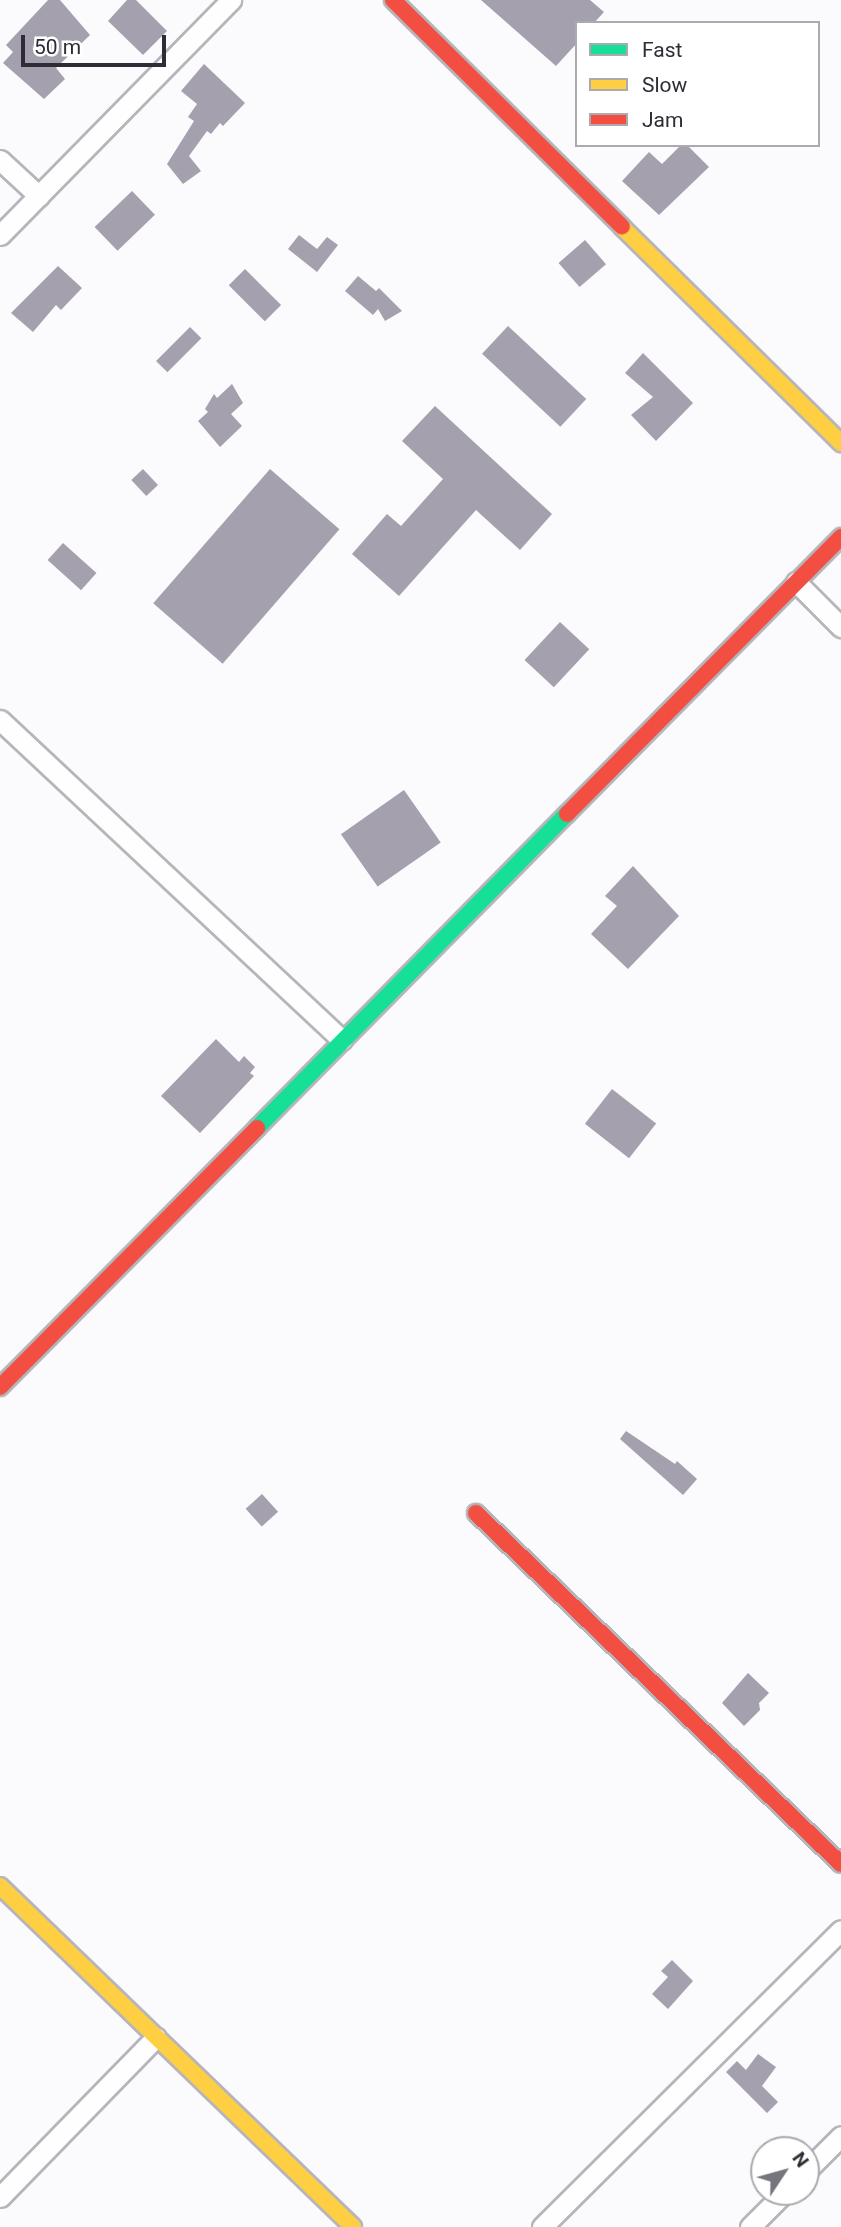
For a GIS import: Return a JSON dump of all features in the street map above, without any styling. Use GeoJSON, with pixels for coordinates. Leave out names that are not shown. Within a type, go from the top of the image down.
{"type":"FeatureCollection","features":[{"type":"Feature","properties":{"kind":"street"},"geometry":{"type":"LineString","coordinates":[[0,235],[231,0]]}},
{"type":"Feature","properties":{"kind":"street"},"geometry":{"type":"LineString","coordinates":[[393,0],[841,443]]}},
{"type":"Feature","properties":{"kind":"street"},"geometry":{"type":"LineString","coordinates":[[0,160],[39,197]]}},
{"type":"Feature","properties":{"kind":"street"},"geometry":{"type":"LineString","coordinates":[[0,1387],[841,537]]}},
{"type":"Feature","properties":{"kind":"street"},"geometry":{"type":"LineString","coordinates":[[796,582],[841,627]]}},
{"type":"Feature","properties":{"kind":"street"},"geometry":{"type":"LineString","coordinates":[[0,720],[342,1040]]}},
{"type":"Feature","properties":{"kind":"street"},"geometry":{"type":"LineString","coordinates":[[476,1513],[841,1864]]}},
{"type":"Feature","properties":{"kind":"street"},"geometry":{"type":"LineString","coordinates":[[0,1886],[353,2227]]}},
{"type":"Feature","properties":{"kind":"street"},"geometry":{"type":"LineString","coordinates":[[542,2227],[841,1930]]}},
{"type":"Feature","properties":{"kind":"street"},"geometry":{"type":"LineString","coordinates":[[0,2197],[156,2037]]}},
{"type":"Feature","properties":{"kind":"street"},"geometry":{"type":"LineString","coordinates":[[820,2157],[841,2136]]}},
{"type":"Feature","properties":{"kind":"street"},"geometry":{"type":"LineString","coordinates":[[750,2227],[771,2206]]}},
{"type":"Feature","properties":{"kind":"building"},"geometry":{"type":"Polygon","coordinates":[[[48,0],[60,0],[90,35],[56,68],[65,79],[44,99],[3,63],[13,52],[6,45],[48,0]]]}},
{"type":"Feature","properties":{"kind":"building"},"geometry":{"type":"Polygon","coordinates":[[[127,0],[136,0],[167,31],[143,55],[108,21],[127,0]]]}},
{"type":"Feature","properties":{"kind":"building"},"geometry":{"type":"Polygon","coordinates":[[[481,0],[590,0],[604,12],[596,21],[575,21],[575,45],[556,66],[481,0]]]}},
{"type":"Feature","properties":{"kind":"building"},"geometry":{"type":"Polygon","coordinates":[[[204,64],[245,103],[223,126],[220,123],[211,134],[207,131],[189,156],[201,171],[183,184],[167,164],[194,121],[188,117],[197,104],[181,91],[204,64]]]}},
{"type":"Feature","properties":{"kind":"building"},"geometry":{"type":"Polygon","coordinates":[[[679,147],[689,147],[709,167],[659,215],[622,181],[649,152],[662,164],[679,147]]]}},
{"type":"Feature","properties":{"kind":"building"},"geometry":{"type":"Polygon","coordinates":[[[132,191],[155,215],[118,251],[95,227],[132,191]]]}},
{"type":"Feature","properties":{"kind":"building"},"geometry":{"type":"Polygon","coordinates":[[[299,235],[317,249],[327,237],[338,245],[317,272],[288,249],[299,235]]]}},
{"type":"Feature","properties":{"kind":"building"},"geometry":{"type":"Polygon","coordinates":[[[585,240],[606,264],[580,287],[559,263],[585,240]]]}},
{"type":"Feature","properties":{"kind":"building"},"geometry":{"type":"Polygon","coordinates":[[[58,266],[82,288],[61,310],[56,305],[33,332],[11,313],[58,266]]]}},
{"type":"Feature","properties":{"kind":"building"},"geometry":{"type":"Polygon","coordinates":[[[245,269],[281,305],[265,321],[229,285],[245,269]]]}},
{"type":"Feature","properties":{"kind":"building"},"geometry":{"type":"Polygon","coordinates":[[[358,276],[376,291],[379,288],[402,311],[385,321],[378,309],[373,315],[345,291],[358,276]]]}},
{"type":"Feature","properties":{"kind":"building"},"geometry":{"type":"Polygon","coordinates":[[[508,326],[586,399],[560,427],[482,354],[508,326]]]}},
{"type":"Feature","properties":{"kind":"building"},"geometry":{"type":"Polygon","coordinates":[[[190,327],[201,338],[167,372],[156,361],[190,327]]]}},
{"type":"Feature","properties":{"kind":"building"},"geometry":{"type":"Polygon","coordinates":[[[643,353],[693,403],[656,441],[631,415],[653,397],[625,373],[643,353]]]}},
{"type":"Feature","properties":{"kind":"building"},"geometry":{"type":"Polygon","coordinates":[[[232,384],[243,403],[231,414],[242,426],[220,447],[198,421],[208,412],[205,409],[214,394],[217,398],[232,384]]]}},
{"type":"Feature","properties":{"kind":"building"},"geometry":{"type":"Polygon","coordinates":[[[435,406],[552,514],[520,550],[476,510],[399,596],[352,554],[387,514],[401,526],[443,479],[402,441],[435,406]]]}},
{"type":"Feature","properties":{"kind":"building"},"geometry":{"type":"Polygon","coordinates":[[[143,469],[158,485],[146,496],[131,480],[143,469]]]}},
{"type":"Feature","properties":{"kind":"building"},"geometry":{"type":"Polygon","coordinates":[[[270,469],[339,529],[223,664],[153,603],[270,469]]]}},
{"type":"Feature","properties":{"kind":"building"},"geometry":{"type":"Polygon","coordinates":[[[63,543],[96,573],[81,590],[48,560],[63,543]]]}},
{"type":"Feature","properties":{"kind":"building"},"geometry":{"type":"Polygon","coordinates":[[[560,622],[589,649],[554,687],[525,660],[560,622]]]}},
{"type":"Feature","properties":{"kind":"building"},"geometry":{"type":"Polygon","coordinates":[[[404,790],[441,842],[378,887],[341,834],[404,790]]]}},
{"type":"Feature","properties":{"kind":"building"},"geometry":{"type":"Polygon","coordinates":[[[633,866],[679,916],[628,969],[591,934],[617,906],[605,896],[633,866]]]}},
{"type":"Feature","properties":{"kind":"building"},"geometry":{"type":"Polygon","coordinates":[[[216,1039],[239,1062],[244,1056],[255,1067],[250,1073],[254,1076],[200,1133],[161,1096],[216,1039]]]}},
{"type":"Feature","properties":{"kind":"building"},"geometry":{"type":"Polygon","coordinates":[[[612,1089],[656,1123],[629,1158],[585,1124],[612,1089]]]}},
{"type":"Feature","properties":{"kind":"building"},"geometry":{"type":"Polygon","coordinates":[[[626,1431],[675,1464],[677,1461],[697,1479],[683,1495],[620,1439],[626,1431]]]}},
{"type":"Feature","properties":{"kind":"building"},"geometry":{"type":"Polygon","coordinates":[[[262,1494],[278,1512],[262,1527],[246,1509],[262,1494]]]}},
{"type":"Feature","properties":{"kind":"building"},"geometry":{"type":"Polygon","coordinates":[[[748,1673],[769,1693],[759,1703],[760,1710],[744,1726],[722,1703],[748,1673]]]}},
{"type":"Feature","properties":{"kind":"building"},"geometry":{"type":"Polygon","coordinates":[[[672,1960],[693,1981],[668,2009],[652,1994],[668,1977],[661,1971],[672,1960]]]}},
{"type":"Feature","properties":{"kind":"building"},"geometry":{"type":"Polygon","coordinates":[[[758,2054],[776,2067],[762,2086],[778,2102],[767,2113],[726,2072],[737,2061],[746,2070],[758,2054]]]}},
{"type":"Feature","properties":{"kind":"traffic: fast"},"geometry":{"type":"LineString","coordinates":[[257,1128],[567,814]]}},
{"type":"Feature","properties":{"kind":"traffic: slow"},"geometry":{"type":"LineString","coordinates":[[622,227],[841,443]]}},
{"type":"Feature","properties":{"kind":"traffic: slow"},"geometry":{"type":"LineString","coordinates":[[0,1886],[353,2227]]}},
{"type":"Feature","properties":{"kind":"traffic: jam"},"geometry":{"type":"LineString","coordinates":[[393,0],[622,227]]}},
{"type":"Feature","properties":{"kind":"traffic: jam"},"geometry":{"type":"LineString","coordinates":[[567,814],[841,537]]}},
{"type":"Feature","properties":{"kind":"traffic: jam"},"geometry":{"type":"LineString","coordinates":[[0,1387],[257,1128]]}},
{"type":"Feature","properties":{"kind":"traffic: jam"},"geometry":{"type":"LineString","coordinates":[[476,1513],[841,1864]]}}]}
